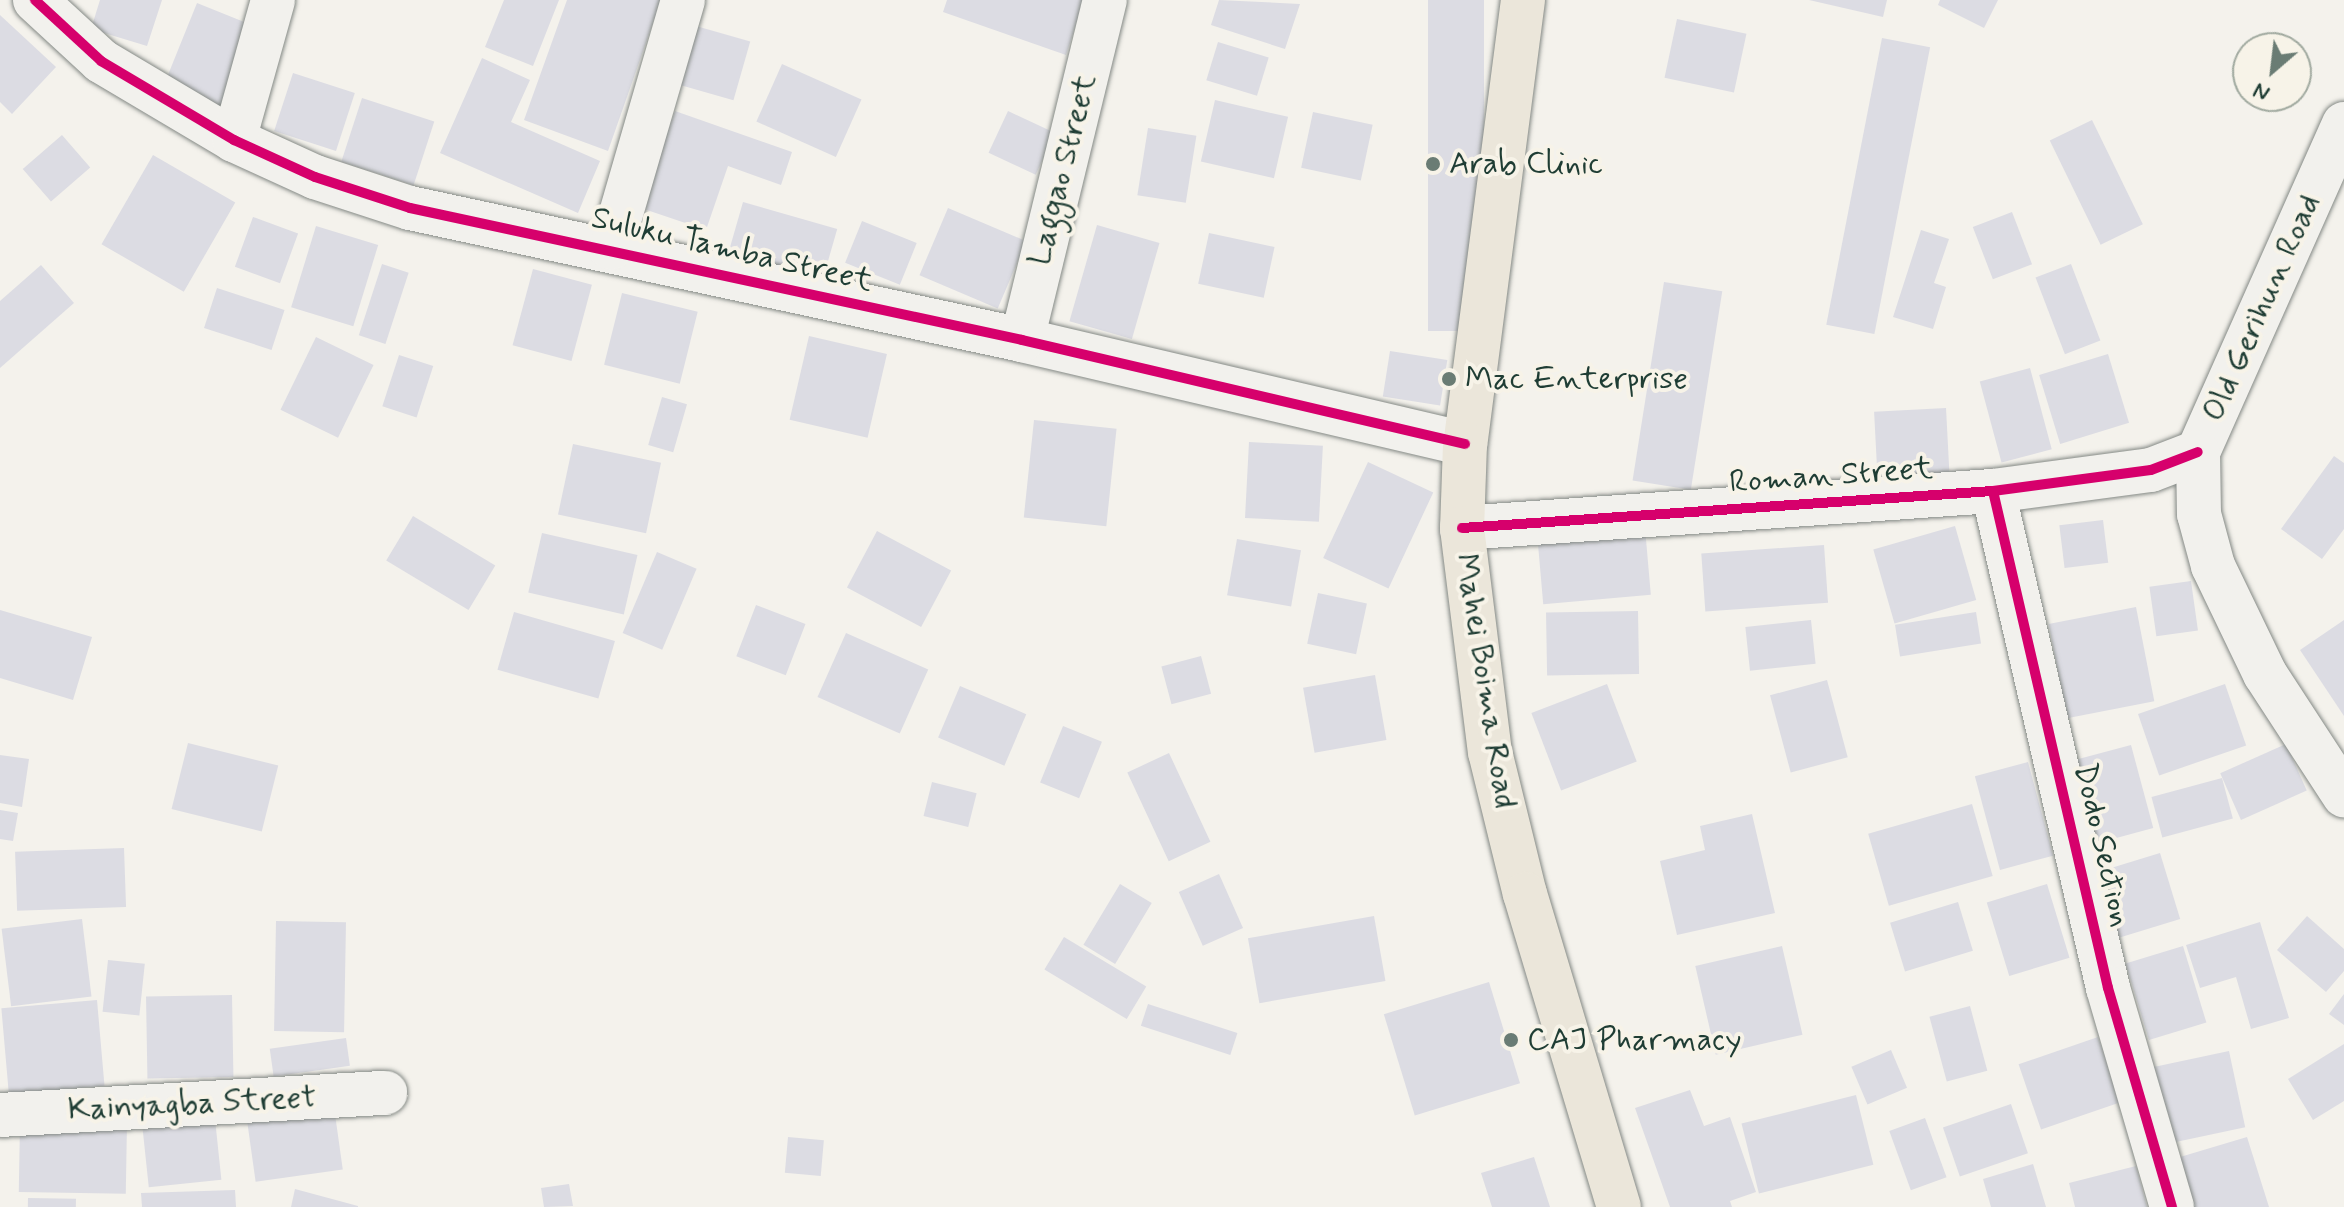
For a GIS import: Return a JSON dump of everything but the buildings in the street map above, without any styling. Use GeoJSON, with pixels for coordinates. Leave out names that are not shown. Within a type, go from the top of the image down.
{"type":"FeatureCollection","features":[{"type":"Feature","properties":{"kind":"main road","name":"Mahei Boima Road"},"geometry":{"type":"LineString","coordinates":[[1523,0],[1465,444],[1462,528],[1490,752],[1525,894],[1619,1207]]}},
{"type":"Feature","properties":{"kind":"street","name":"Suluku Tamba Street"},"geometry":{"type":"LineString","coordinates":[[35,0],[101,61],[234,140],[315,177],[410,208],[611,248],[1465,444]]}},
{"type":"Feature","properties":{"kind":"street"},"geometry":{"type":"LineString","coordinates":[[234,140],[273,0]]}},
{"type":"Feature","properties":{"kind":"street"},"geometry":{"type":"LineString","coordinates":[[611,248],[683,0]]}},
{"type":"Feature","properties":{"kind":"street","name":"Laggao Street"},"geometry":{"type":"LineString","coordinates":[[1022,340],[1105,0]]}},
{"type":"Feature","properties":{"kind":"street","name":"Old Gerihun Road"},"geometry":{"type":"LineString","coordinates":[[2344,124],[2198,452],[2199,514],[2213,566],[2265,674],[2344,795]]}},
{"type":"Feature","properties":{"kind":"street","name":"Roman Street"},"geometry":{"type":"LineString","coordinates":[[1462,528],[1993,491],[2151,470],[2198,452]]}},
{"type":"Feature","properties":{"kind":"street","name":"Dodo Section"},"geometry":{"type":"LineString","coordinates":[[1993,491],[2108,988],[2172,1207]]}},
{"type":"Feature","properties":{"kind":"street","name":"Kainyagba Street"},"geometry":{"type":"LineString","coordinates":[[0,1115],[385,1093]]}},
{"type":"Feature","properties":{"kind":"cycle path"},"geometry":{"type":"LineString","coordinates":[[35,0],[101,61],[234,140],[315,177],[410,208],[1022,340],[1465,444]]}},
{"type":"Feature","properties":{"kind":"cycle path"},"geometry":{"type":"LineString","coordinates":[[1462,528],[1993,491],[2151,470],[2198,452]]}},
{"type":"Feature","properties":{"kind":"cycle path"},"geometry":{"type":"LineString","coordinates":[[1993,491],[2108,988],[2172,1207]]}},
{"type":"Feature","properties":{"kind":"place","name":"Arab Clinic"},"geometry":{"type":"Point","coordinates":[1433,164]}},
{"type":"Feature","properties":{"kind":"place","name":"Mac Enterprise"},"geometry":{"type":"Point","coordinates":[1449,379]}},
{"type":"Feature","properties":{"kind":"place","name":"CAJ Pharmacy"},"geometry":{"type":"Point","coordinates":[1511,1040]}}]}
